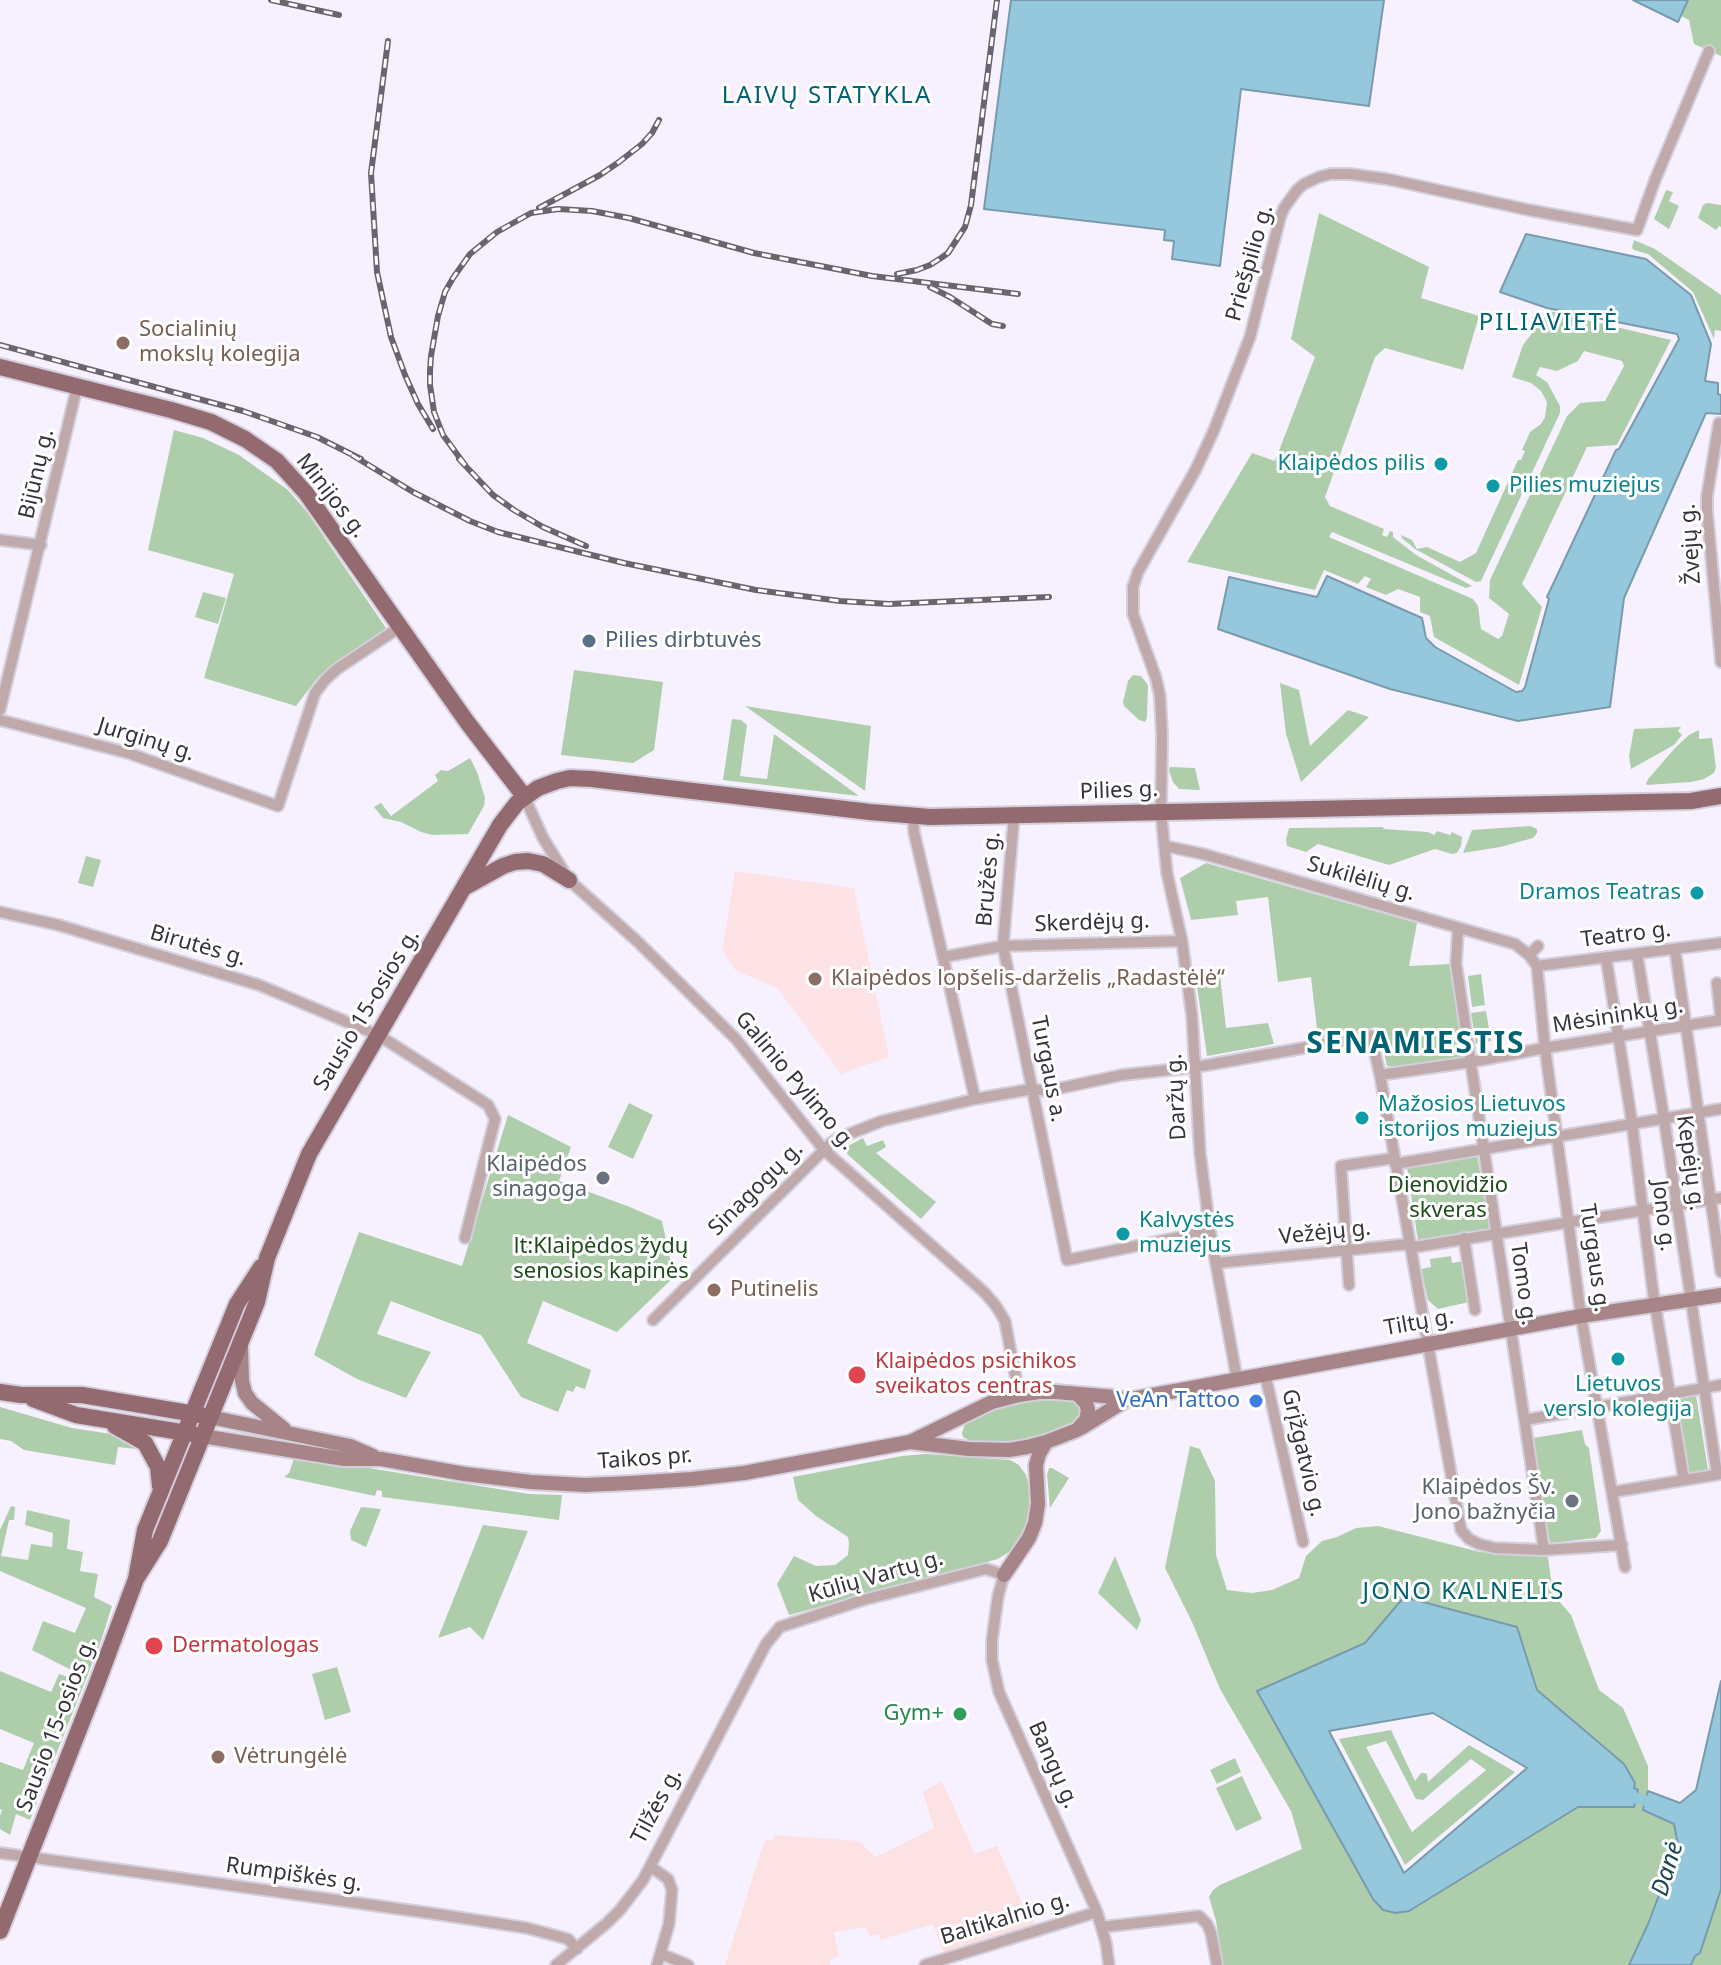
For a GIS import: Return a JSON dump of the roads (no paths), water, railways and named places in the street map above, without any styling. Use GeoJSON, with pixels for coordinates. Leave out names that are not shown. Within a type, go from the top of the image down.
{"type":"FeatureCollection","features":[{"type":"Feature","properties":{"kind":"main road","name":"Minijos g."},"geometry":{"type":"LineString","coordinates":[[0,367],[211,422],[261,449],[306,493],[467,722],[524,796]]}},
{"type":"Feature","properties":{"kind":"main road","name":"Pilies g."},"geometry":{"type":"LineString","coordinates":[[524,796],[570,778],[913,816],[1014,816],[1691,801],[1721,796]]}},
{"type":"Feature","properties":{"kind":"main road","name":"Sausio 15-osios g."},"geometry":{"type":"LineString","coordinates":[[136,1579],[160,1541],[257,1302],[267,1258],[309,1154],[500,825],[524,796]]}},
{"type":"Feature","properties":{"kind":"main road"},"geometry":{"type":"LineString","coordinates":[[466,887],[503,866],[528,861],[543,864],[569,880]]}},
{"type":"Feature","properties":{"kind":"main road","name":"Sausio 15-osios g."},"geometry":{"type":"LineString","coordinates":[[0,1931],[136,1579],[145,1530],[237,1304],[267,1258]]}},
{"type":"Feature","properties":{"kind":"main road","name":"Taikos pr."},"geometry":{"type":"LineString","coordinates":[[0,1392],[82,1395],[210,1417]]}},
{"type":"Feature","properties":{"kind":"main road","name":"Taikos pr."},"geometry":{"type":"LineString","coordinates":[[21,1395],[76,1415],[202,1436]]}},
{"type":"Feature","properties":{"kind":"main road"},"geometry":{"type":"LineString","coordinates":[[103,1419],[145,1443],[158,1467],[159,1495]]}},
{"type":"Feature","properties":{"kind":"street","name":"Priešpilio g."},"geometry":{"type":"LineString","coordinates":[[1161,812],[1160,696],[1133,614],[1133,587],[1145,557],[1196,469],[1236,377],[1250,337],[1280,218],[1290,198],[1304,184],[1319,177],[1350,174],[1637,230],[1709,51]]}},
{"type":"Feature","properties":{"kind":"street","name":"Bijūnų g."},"geometry":{"type":"LineString","coordinates":[[0,710],[77,387]]}},
{"type":"Feature","properties":{"kind":"street","name":"Žvejų g."},"geometry":{"type":"LineString","coordinates":[[1719,423],[1707,511],[1721,662]]}},
{"type":"Feature","properties":{"kind":"street"},"geometry":{"type":"LineString","coordinates":[[0,540],[41,545]]}},
{"type":"Feature","properties":{"kind":"street","name":"Jurginų g."},"geometry":{"type":"LineString","coordinates":[[0,720],[128,753],[278,806],[315,693],[337,669],[400,627]]}},
{"type":"Feature","properties":{"kind":"street","name":"Galinio Pylimo g."},"geometry":{"type":"LineString","coordinates":[[524,796],[543,838],[569,880],[638,942],[736,1039],[824,1150],[996,1306],[1005,1321],[1019,1395]]}},
{"type":"Feature","properties":{"kind":"street","name":"Daržų g."},"geometry":{"type":"LineString","coordinates":[[1161,812],[1167,873],[1182,941],[1192,1016],[1200,1153],[1210,1231],[1237,1379]]}},
{"type":"Feature","properties":{"kind":"street"},"geometry":{"type":"LineString","coordinates":[[913,816],[914,832],[975,1099]]}},
{"type":"Feature","properties":{"kind":"street","name":"Bružės g."},"geometry":{"type":"LineString","coordinates":[[1003,946],[1014,816]]}},
{"type":"Feature","properties":{"kind":"street","name":"Sukilėlių g."},"geometry":{"type":"LineString","coordinates":[[1165,846],[1203,854],[1515,944],[1529,955]]}},
{"type":"Feature","properties":{"kind":"street","name":"Birutės g."},"geometry":{"type":"LineString","coordinates":[[0,912],[58,925],[259,985],[378,1035],[488,1105],[495,1119],[465,1238]]}},
{"type":"Feature","properties":{"kind":"street","name":"Tomo g."},"geometry":{"type":"LineString","coordinates":[[1458,929],[1456,964],[1544,1550]]}},
{"type":"Feature","properties":{"kind":"street","name":"Skerdėjų g."},"geometry":{"type":"LineString","coordinates":[[1003,946],[1182,941]]}},
{"type":"Feature","properties":{"kind":"street","name":"Teatro g."},"geometry":{"type":"LineString","coordinates":[[1537,966],[1721,943]]}},
{"type":"Feature","properties":{"kind":"street"},"geometry":{"type":"LineString","coordinates":[[943,957],[1003,946]]}},
{"type":"Feature","properties":{"kind":"street","name":"Turgaus a."},"geometry":{"type":"LineString","coordinates":[[1003,946],[1067,1260],[1210,1231]]}},
{"type":"Feature","properties":{"kind":"street"},"geometry":{"type":"LineString","coordinates":[[1537,966],[1529,955],[1538,946]]}},
{"type":"Feature","properties":{"kind":"street"},"geometry":{"type":"LineString","coordinates":[[1675,949],[1698,1113],[1716,1199],[1721,1272]]}},
{"type":"Feature","properties":{"kind":"street","name":"Kepėjų g."},"geometry":{"type":"LineString","coordinates":[[1637,954],[1719,1474]]}},
{"type":"Feature","properties":{"kind":"street","name":"Jono g."},"geometry":{"type":"LineString","coordinates":[[1606,957],[1632,1123],[1655,1305],[1684,1480]]}},
{"type":"Feature","properties":{"kind":"street","name":"Turgaus g."},"geometry":{"type":"LineString","coordinates":[[1537,966],[1581,1316],[1625,1567]]}},
{"type":"Feature","properties":{"kind":"street"},"geometry":{"type":"LineString","coordinates":[[1717,983],[1721,1020]]}},
{"type":"Feature","properties":{"kind":"street","name":"Mėsininkų g."},"geometry":{"type":"LineString","coordinates":[[1380,1075],[1721,1020]]}},
{"type":"Feature","properties":{"kind":"street","name":"Sinagogų g."},"geometry":{"type":"LineString","coordinates":[[653,1320],[824,1150],[839,1138],[882,1121],[1032,1089],[1047,1091],[1122,1075],[1196,1067],[1371,1036],[1380,1075]]}},
{"type":"Feature","properties":{"kind":"street"},"geometry":{"type":"LineString","coordinates":[[1380,1075],[1461,1530],[1469,1539],[1495,1548],[1544,1550],[1622,1545]]}},
{"type":"Feature","properties":{"kind":"street"},"geometry":{"type":"LineString","coordinates":[[1349,1285],[1341,1166],[1484,1148],[1721,1109]]}},
{"type":"Feature","properties":{"kind":"street","name":"Vežėjų g."},"geometry":{"type":"LineString","coordinates":[[1217,1263],[1409,1244],[1415,1247],[1716,1199]]}},
{"type":"Feature","properties":{"kind":"street"},"geometry":{"type":"LineString","coordinates":[[1464,1238],[1475,1310]]}},
{"type":"Feature","properties":{"kind":"street","name":"Tiltų g."},"geometry":{"type":"LineString","coordinates":[[1009,1450],[1046,1442],[1077,1430],[1126,1400],[1581,1316],[1721,1295]]}},
{"type":"Feature","properties":{"kind":"street"},"geometry":{"type":"LineString","coordinates":[[242,1338],[240,1364],[245,1393],[252,1403],[287,1432]]}},
{"type":"Feature","properties":{"kind":"street","name":"Grįžgatvio g."},"geometry":{"type":"LineString","coordinates":[[1265,1374],[1303,1542]]}},
{"type":"Feature","properties":{"kind":"street"},"geometry":{"type":"LineString","coordinates":[[1525,1420],[1721,1385]]}},
{"type":"Feature","properties":{"kind":"street","name":"Tiltų g."},"geometry":{"type":"LineString","coordinates":[[1019,1395],[1039,1392],[1126,1400]]}},
{"type":"Feature","properties":{"kind":"street"},"geometry":{"type":"LineString","coordinates":[[1077,1394],[1088,1410],[1086,1420],[1077,1430]]}},
{"type":"Feature","properties":{"kind":"street","name":"Taikos pr."},"geometry":{"type":"LineString","coordinates":[[202,1436],[344,1459],[381,1459],[465,1474],[585,1485],[744,1473],[910,1442],[992,1402],[1019,1395]]}},
{"type":"Feature","properties":{"kind":"street"},"geometry":{"type":"LineString","coordinates":[[963,1416],[957,1424],[955,1435],[969,1449]]}},
{"type":"Feature","properties":{"kind":"street","name":"Taikos pr."},"geometry":{"type":"LineString","coordinates":[[210,1417],[350,1446],[381,1459]]}},
{"type":"Feature","properties":{"kind":"street","name":"Taikos pr."},"geometry":{"type":"LineString","coordinates":[[910,1442],[1009,1450]]}},
{"type":"Feature","properties":{"kind":"street"},"geometry":{"type":"LineString","coordinates":[[1004,1575],[1029,1538],[1035,1523],[1038,1504],[1036,1465],[1046,1442]]}},
{"type":"Feature","properties":{"kind":"street"},"geometry":{"type":"LineString","coordinates":[[1009,1450],[1028,1467],[1037,1485]]}},
{"type":"Feature","properties":{"kind":"street"},"geometry":{"type":"LineString","coordinates":[[1613,1492],[1719,1474]]}},
{"type":"Feature","properties":{"kind":"street","name":"Kūlių Vartų g."},"geometry":{"type":"LineString","coordinates":[[766,1644],[780,1627],[863,1600],[986,1569],[1004,1575]]}},
{"type":"Feature","properties":{"kind":"street","name":"Bangų g."},"geometry":{"type":"LineString","coordinates":[[1004,1575],[992,1640],[992,1660],[999,1692],[1097,1912],[1109,1965]]}},
{"type":"Feature","properties":{"kind":"street","name":"Tilžės g."},"geometry":{"type":"LineString","coordinates":[[556,1965],[620,1910],[651,1867],[766,1644]]}},
{"type":"Feature","properties":{"kind":"street","name":"Rumpiškės g."},"geometry":{"type":"LineString","coordinates":[[0,1853],[527,1928],[568,1939],[577,1949]]}},
{"type":"Feature","properties":{"kind":"street"},"geometry":{"type":"LineString","coordinates":[[651,1867],[668,1879],[672,1890],[669,1924],[657,1965]]}},
{"type":"Feature","properties":{"kind":"street","name":"Baltikalnio g."},"geometry":{"type":"LineString","coordinates":[[925,1965],[1097,1912]]}},
{"type":"Feature","properties":{"kind":"street"},"geometry":{"type":"LineString","coordinates":[[1102,1927],[1199,1916],[1211,1933],[1217,1965]]}},
{"type":"Feature","properties":{"kind":"street"},"geometry":{"type":"LineString","coordinates":[[661,1954],[688,1965]]}},
{"type":"Feature","properties":{"kind":"water"},"geometry":{"type":"Polygon","coordinates":[[[1011,0],[1384,0],[1369,106],[1241,89],[1220,266],[1172,259],[1174,241],[1164,240],[1165,230],[984,209],[1011,0]]]}},
{"type":"Feature","properties":{"kind":"water"},"geometry":{"type":"Polygon","coordinates":[[[1633,0],[1688,0],[1678,22],[1633,0]]]}},
{"type":"Feature","properties":{"kind":"water"},"geometry":{"type":"Polygon","coordinates":[[[1526,234],[1646,259],[1691,295],[1711,344],[1705,381],[1718,383],[1718,394],[1721,395],[1721,414],[1706,413],[1624,598],[1610,707],[1518,721],[1390,689],[1218,629],[1229,577],[1317,597],[1327,576],[1422,618],[1426,638],[1435,647],[1516,692],[1522,691],[1549,599],[1547,597],[1616,450],[1679,339],[1677,334],[1547,308],[1500,292],[1526,234]]]}},
{"type":"Feature","properties":{"kind":"water"},"geometry":{"type":"Polygon","coordinates":[[[1404,1597],[1517,1627],[1537,1690],[1624,1764],[1635,1783],[1634,1788],[1638,1790],[1634,1807],[1578,1807],[1409,1911],[1396,1913],[1383,1910],[1373,1899],[1257,1691],[1365,1643],[1404,1597]],[[1433,1713],[1329,1731],[1404,1873],[1527,1768],[1433,1713]]]}},
{"type":"Feature","properties":{"kind":"water"},"geometry":{"type":"Polygon","coordinates":[[[1721,1681],[1721,1889],[1700,1953],[1691,1965],[1629,1965],[1678,1845],[1674,1824],[1643,1810],[1648,1791],[1680,1803],[1696,1790],[1721,1681]]]}},
{"type":"Feature","properties":{"kind":"waterway"},"geometry":{"type":"LineString","coordinates":[[1636,1798],[1656,1804]]}},
{"type":"Feature","properties":{"kind":"railway"},"geometry":{"type":"LineString","coordinates":[[271,0],[339,15]]}},
{"type":"Feature","properties":{"kind":"railway"},"geometry":{"type":"LineString","coordinates":[[897,274],[917,270],[941,258],[948,253],[965,227],[971,205],[997,0]]}},
{"type":"Feature","properties":{"kind":"railway"},"geometry":{"type":"LineString","coordinates":[[388,41],[371,173],[377,272],[391,337],[418,404],[433,429]]}},
{"type":"Feature","properties":{"kind":"railway"},"geometry":{"type":"LineString","coordinates":[[539,208],[619,162],[642,144],[659,120]]}},
{"type":"Feature","properties":{"kind":"railway"},"geometry":{"type":"LineString","coordinates":[[465,465],[443,435],[434,412],[430,371],[438,316],[445,292],[470,254],[497,232],[531,213],[558,209],[592,211],[629,218],[754,253],[872,276],[1018,294]]}},
{"type":"Feature","properties":{"kind":"railway"},"geometry":{"type":"LineString","coordinates":[[930,287],[992,324],[1003,326]]}},
{"type":"Feature","properties":{"kind":"railway"},"geometry":{"type":"LineString","coordinates":[[0,345],[243,411],[317,437],[361,459]]}},
{"type":"Feature","properties":{"kind":"railway"},"geometry":{"type":"LineString","coordinates":[[352,455],[413,492],[498,532],[624,563],[756,590],[889,604],[1049,597]]}},
{"type":"Feature","properties":{"kind":"railway"},"geometry":{"type":"LineString","coordinates":[[459,459],[493,495],[514,510],[586,546]]}},
{"type":"Feature","properties":{"kind":"place","name":"Socialinių mokslų kolegija"},"geometry":{"type":"Point","coordinates":[123,343]}},
{"type":"Feature","properties":{"kind":"place","name":"Klaipėdos pilis"},"geometry":{"type":"Point","coordinates":[1441,464]}},
{"type":"Feature","properties":{"kind":"place","name":"Pilies muziejus"},"geometry":{"type":"Point","coordinates":[1493,486]}},
{"type":"Feature","properties":{"kind":"place","name":"Pilies dirbtuvės"},"geometry":{"type":"Point","coordinates":[589,641]}},
{"type":"Feature","properties":{"kind":"place","name":"Dramos Teatras"},"geometry":{"type":"Point","coordinates":[1697,893]}},
{"type":"Feature","properties":{"kind":"place","name":"Klaipėdos lopšelis-darželis „Radastėlė“"},"geometry":{"type":"Point","coordinates":[815,979]}},
{"type":"Feature","properties":{"kind":"place","name":"Mažosios Lietuvos istorijos muziejus"},"geometry":{"type":"Point","coordinates":[1362,1118]}},
{"type":"Feature","properties":{"kind":"place","name":"Klaipėdos sinagoga"},"geometry":{"type":"Point","coordinates":[603,1178]}},
{"type":"Feature","properties":{"kind":"place","name":"Kalvystės muziejus"},"geometry":{"type":"Point","coordinates":[1123,1234]}},
{"type":"Feature","properties":{"kind":"place","name":"Putinelis"},"geometry":{"type":"Point","coordinates":[714,1290]}},
{"type":"Feature","properties":{"kind":"place","name":"Lietuvos verslo kolegija"},"geometry":{"type":"Point","coordinates":[1618,1359]}},
{"type":"Feature","properties":{"kind":"place","name":"Klaipėdos psichikos sveikatos centras"},"geometry":{"type":"Point","coordinates":[857,1375]}},
{"type":"Feature","properties":{"kind":"place","name":"VeAn Tattoo"},"geometry":{"type":"Point","coordinates":[1256,1401]}},
{"type":"Feature","properties":{"kind":"place","name":"Klaipėdos Šv. Jono bažnyčia"},"geometry":{"type":"Point","coordinates":[1572,1501]}},
{"type":"Feature","properties":{"kind":"place","name":"Dermatologas"},"geometry":{"type":"Point","coordinates":[154,1646]}},
{"type":"Feature","properties":{"kind":"place","name":"Gym+"},"geometry":{"type":"Point","coordinates":[960,1714]}},
{"type":"Feature","properties":{"kind":"place","name":"Vėtrungėlė"},"geometry":{"type":"Point","coordinates":[218,1757]}},
{"type":"Feature","properties":{"kind":"district","name":"LAIVŲ STATYKLA"},"geometry":{"type":"Point","coordinates":[827,96]}},
{"type":"Feature","properties":{"kind":"district","name":"PILIAVIETĖ"},"geometry":{"type":"Point","coordinates":[1549,323]}},
{"type":"Feature","properties":{"kind":"district","name":"SENAMIESTIS"},"geometry":{"type":"Point","coordinates":[1416,1044]}},
{"type":"Feature","properties":{"kind":"district","name":"JONO KALNELIS"},"geometry":{"type":"Point","coordinates":[1464,1592]}},
{"type":"Feature","properties":{"kind":"park label","name":"Dienovidžio skveras"},"geometry":{"type":"Point","coordinates":[1448,1198]}},
{"type":"Feature","properties":{"kind":"park label","name":"lt:Klaipėdos žydų senosios kapinės"},"geometry":{"type":"Point","coordinates":[601,1260]}},
{"type":"Feature","properties":{"kind":"water label","name":"Danė"},"geometry":{"type":"Point","coordinates":[1668,1869]}}]}
